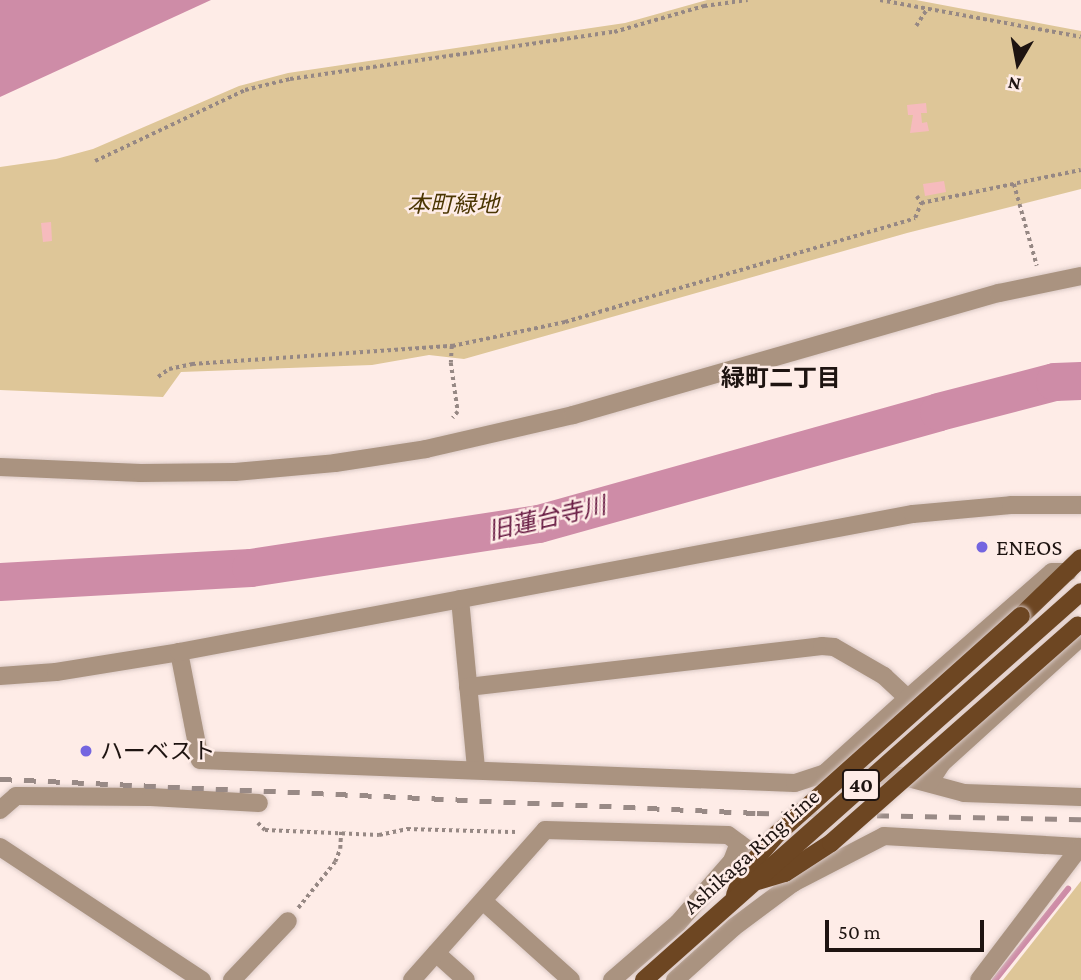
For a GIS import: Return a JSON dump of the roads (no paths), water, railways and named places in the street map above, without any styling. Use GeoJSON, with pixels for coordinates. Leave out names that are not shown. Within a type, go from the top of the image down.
{"type":"FeatureCollection","features":[{"type":"Feature","properties":{"kind":"main road"},"geometry":{"type":"LineString","coordinates":[[732,901],[743,874],[777,834],[1021,616],[1081,558]]}},
{"type":"Feature","properties":{"kind":"main road","name":"Ashikaga Ring Line"},"geometry":{"type":"LineString","coordinates":[[643,980],[1081,592]]}},
{"type":"Feature","properties":{"kind":"main road"},"geometry":{"type":"LineString","coordinates":[[751,883],[785,873],[831,843],[1080,628]]}},
{"type":"Feature","properties":{"kind":"street"},"geometry":{"type":"LineString","coordinates":[[0,467],[141,473],[235,472],[335,463],[426,449],[573,415],[999,293],[1081,276]]}},
{"type":"Feature","properties":{"kind":"street"},"geometry":{"type":"LineString","coordinates":[[0,676],[56,672],[179,653],[913,514],[1011,505],[1081,505]]}},
{"type":"Feature","properties":{"kind":"street"},"geometry":{"type":"LineString","coordinates":[[825,773],[1052,572],[1068,572]]}},
{"type":"Feature","properties":{"kind":"street"},"geometry":{"type":"LineString","coordinates":[[460,599],[476,769]]}},
{"type":"Feature","properties":{"kind":"street"},"geometry":{"type":"LineString","coordinates":[[929,783],[942,763],[1080,628]]}},
{"type":"Feature","properties":{"kind":"street"},"geometry":{"type":"LineString","coordinates":[[468,687],[822,646],[834,647],[884,676],[908,698]]}},
{"type":"Feature","properties":{"kind":"street"},"geometry":{"type":"LineString","coordinates":[[179,653],[200,760],[795,783],[825,773],[901,776],[964,793],[1081,797]]}},
{"type":"Feature","properties":{"kind":"street"},"geometry":{"type":"LineString","coordinates":[[0,810],[16,796],[150,797],[253,803]]}},
{"type":"Feature","properties":{"kind":"street"},"geometry":{"type":"LineString","coordinates":[[412,980],[545,830],[728,835],[793,883]]}},
{"type":"Feature","properties":{"kind":"street"},"geometry":{"type":"LineString","coordinates":[[675,980],[749,915],[793,883],[884,836],[1080,847],[979,980]]}},
{"type":"Feature","properties":{"kind":"street"},"geometry":{"type":"LineString","coordinates":[[612,980],[678,923],[732,861],[739,843]]}},
{"type":"Feature","properties":{"kind":"street"},"geometry":{"type":"LineString","coordinates":[[0,847],[202,980]]}},
{"type":"Feature","properties":{"kind":"street"},"geometry":{"type":"LineString","coordinates":[[483,901],[571,980]]}},
{"type":"Feature","properties":{"kind":"street"},"geometry":{"type":"LineString","coordinates":[[232,980],[288,920]]}},
{"type":"Feature","properties":{"kind":"street"},"geometry":{"type":"LineString","coordinates":[[436,953],[466,980]]}},
{"type":"Feature","properties":{"kind":"waterway","name":"旧蓮台寺川"},"geometry":{"type":"LineString","coordinates":[[0,582],[251,568],[539,524],[939,412],[1055,382],[1081,381]]}},
{"type":"Feature","properties":{"kind":"waterway"},"geometry":{"type":"LineString","coordinates":[[995,980],[1068,889]]}},
{"type":"Feature","properties":{"kind":"railway"},"geometry":{"type":"LineString","coordinates":[[0,779],[757,813],[1081,819]]}},
{"type":"Feature","properties":{"kind":"place","name":"ENEOS"},"geometry":{"type":"Point","coordinates":[982,547]}},
{"type":"Feature","properties":{"kind":"place","name":"ハーベスト"},"geometry":{"type":"Point","coordinates":[86,751]}},
{"type":"Feature","properties":{"kind":"district","name":"緑町二丁目"},"geometry":{"type":"Point","coordinates":[781,378]}},
{"type":"Feature","properties":{"kind":"park label","name":"本町緑地"},"geometry":{"type":"Point","coordinates":[453,204]}}]}
